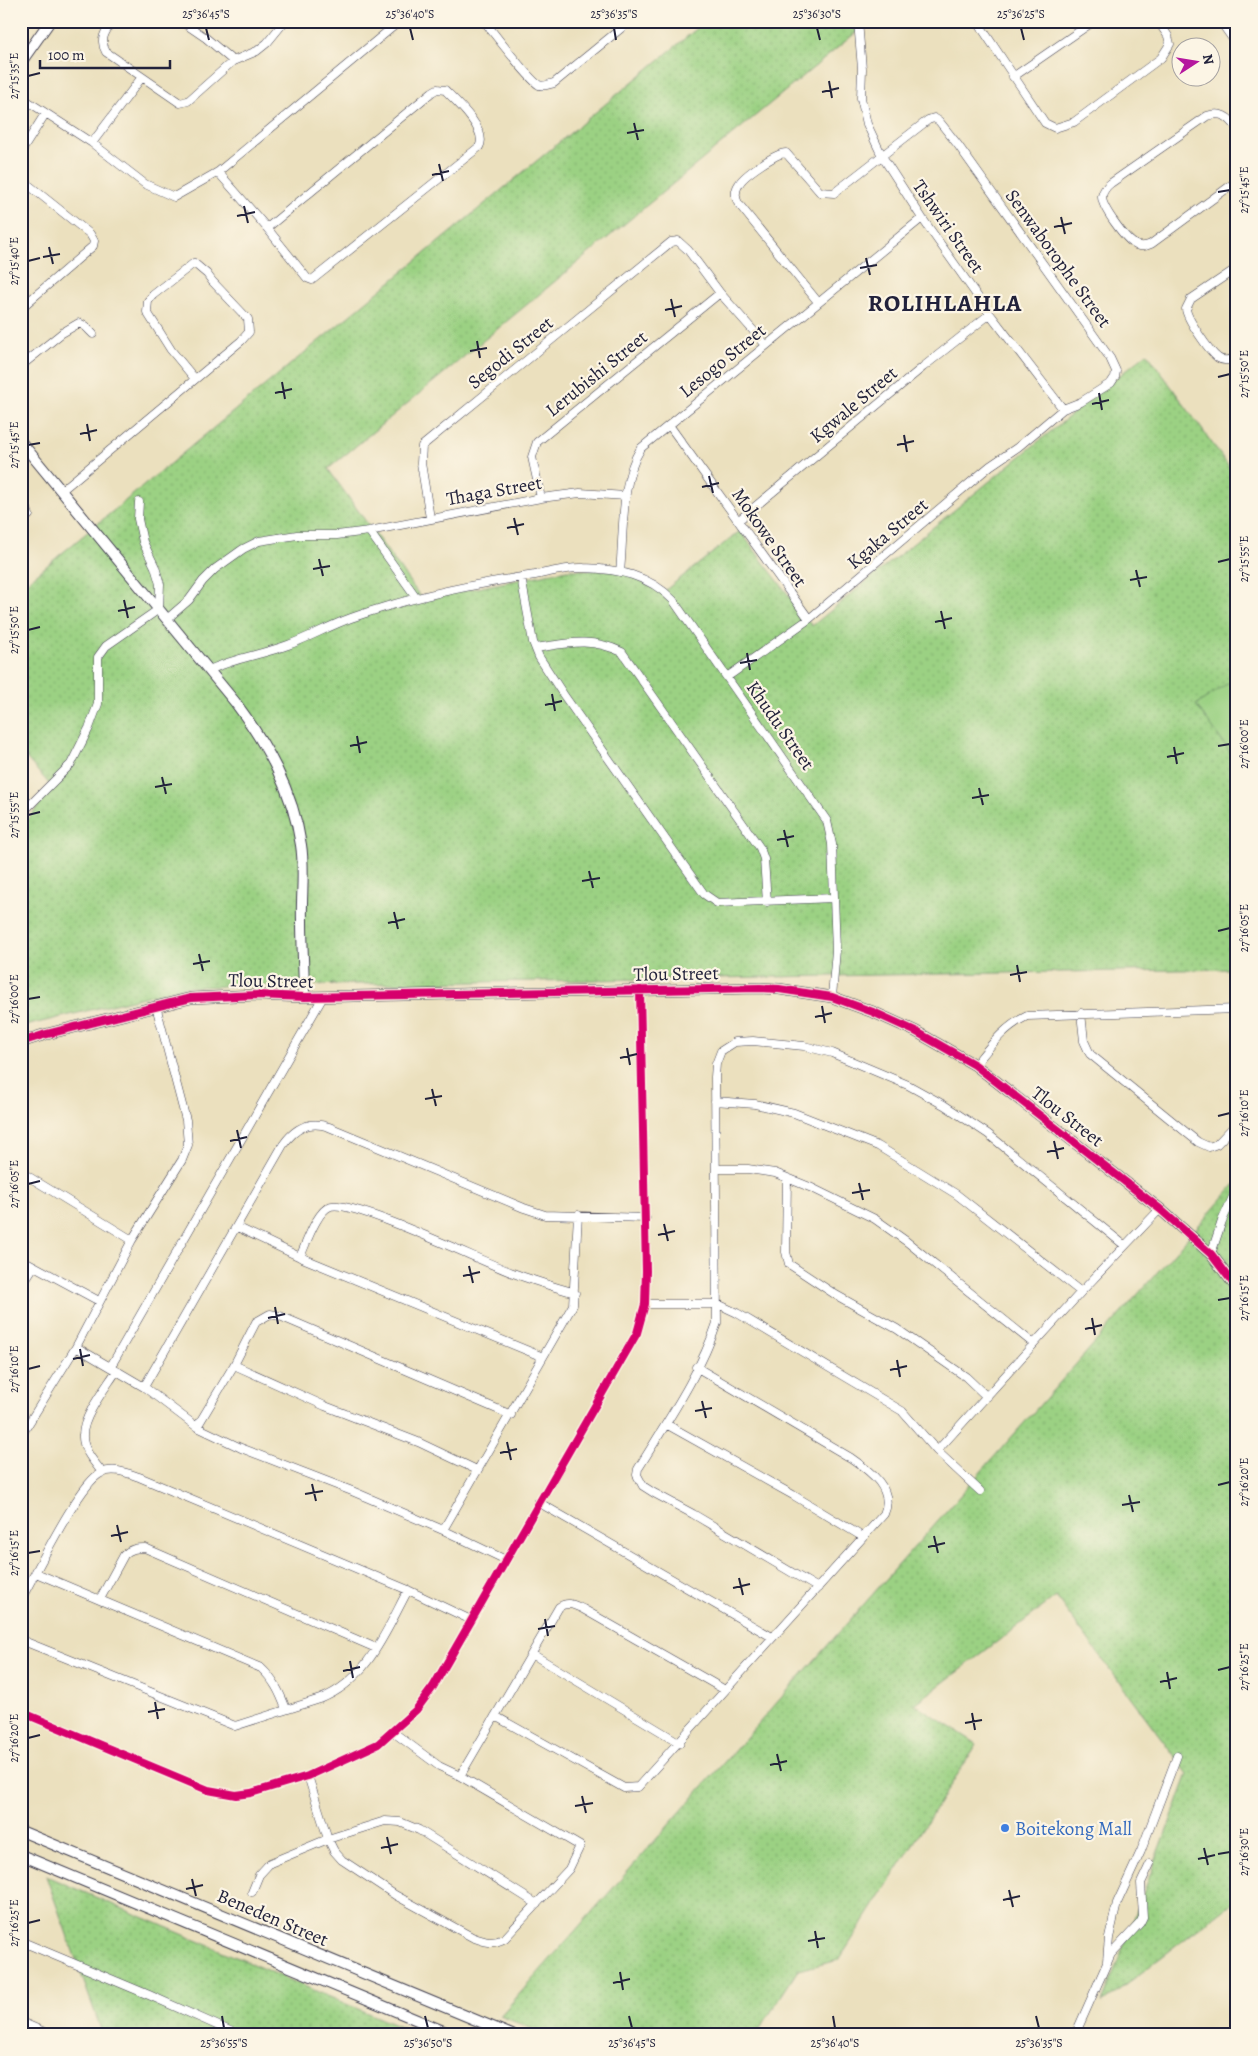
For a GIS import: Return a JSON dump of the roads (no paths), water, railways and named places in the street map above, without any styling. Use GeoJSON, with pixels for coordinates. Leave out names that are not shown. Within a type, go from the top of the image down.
{"type":"FeatureCollection","features":[{"type":"Feature","properties":{"kind":"street"},"geometry":{"type":"LineString","coordinates":[[21,62],[50,21]]}},
{"type":"Feature","properties":{"kind":"street"},"geometry":{"type":"LineString","coordinates":[[113,21],[103,35],[104,50],[178,103],[193,97],[233,61],[257,50],[267,43],[285,21]]}},
{"type":"Feature","properties":{"kind":"street"},"geometry":{"type":"LineString","coordinates":[[181,21],[206,38],[233,61]]}},
{"type":"Feature","properties":{"kind":"street"},"geometry":{"type":"LineString","coordinates":[[21,97],[92,143],[145,184],[174,197],[218,172],[400,21]]}},
{"type":"Feature","properties":{"kind":"street"},"geometry":{"type":"LineString","coordinates":[[484,21],[530,77],[540,86],[544,86],[554,83],[630,21]]}},
{"type":"Feature","properties":{"kind":"street","name":"Tshwiri Street"},"geometry":{"type":"LineString","coordinates":[[858,21],[862,69],[861,98],[867,124],[882,156],[922,218],[990,314],[1063,409]]}},
{"type":"Feature","properties":{"kind":"street"},"geometry":{"type":"LineString","coordinates":[[977,21],[1046,124],[1056,128],[1068,125],[1103,102],[1162,58],[1170,44],[1166,32],[1158,21]]}},
{"type":"Feature","properties":{"kind":"street"},"geometry":{"type":"LineString","coordinates":[[1013,77],[1094,21]]}},
{"type":"Feature","properties":{"kind":"street"},"geometry":{"type":"LineString","coordinates":[[1220,21],[1237,45]]}},
{"type":"Feature","properties":{"kind":"street"},"geometry":{"type":"LineString","coordinates":[[92,143],[142,78]]}},
{"type":"Feature","properties":{"kind":"street"},"geometry":{"type":"LineString","coordinates":[[218,172],[267,228],[307,278],[312,280],[479,147],[482,141],[480,132],[462,108],[445,90],[438,89],[267,228]]}},
{"type":"Feature","properties":{"kind":"street"},"geometry":{"type":"LineString","coordinates":[[21,152],[45,114]]}},
{"type":"Feature","properties":{"kind":"street"},"geometry":{"type":"LineString","coordinates":[[1237,128],[1232,120],[1224,115],[1208,116],[1111,183],[1105,189],[1102,198],[1107,211],[1123,232],[1136,245],[1146,246],[1237,181]]}},
{"type":"Feature","properties":{"kind":"street","name":"Senwaborophe Street"},"geometry":{"type":"LineString","coordinates":[[882,156],[928,120],[934,118],[939,121],[958,145],[1116,368],[1115,377],[1111,383],[1090,397],[1063,409]]}},
{"type":"Feature","properties":{"kind":"street"},"geometry":{"type":"LineString","coordinates":[[818,302],[737,201],[736,195],[741,182],[776,155],[786,153],[820,192],[829,194],[838,192],[882,156]]}},
{"type":"Feature","properties":{"kind":"street"},"geometry":{"type":"LineString","coordinates":[[21,179],[90,234],[94,242],[93,246],[21,308]]}},
{"type":"Feature","properties":{"kind":"street","name":"Lesogo Street"},"geometry":{"type":"LineString","coordinates":[[620,572],[626,496],[636,457],[642,448],[922,218]]}},
{"type":"Feature","properties":{"kind":"street","name":"Segodi Street"},"geometry":{"type":"LineString","coordinates":[[430,518],[421,456],[421,448],[425,442],[671,242],[678,241],[688,250],[720,293]]}},
{"type":"Feature","properties":{"kind":"street"},"geometry":{"type":"LineString","coordinates":[[60,490],[241,341],[249,332],[248,319],[207,274],[194,263],[153,295],[147,305],[147,312],[171,350],[195,378]]}},
{"type":"Feature","properties":{"kind":"street"},"geometry":{"type":"LineString","coordinates":[[1237,268],[1192,299],[1186,309],[1190,322],[1218,358],[1226,360],[1237,357]]}},
{"type":"Feature","properties":{"kind":"street"},"geometry":{"type":"LineString","coordinates":[[720,293],[766,345]]}},
{"type":"Feature","properties":{"kind":"street","name":"Lerubishi Street"},"geometry":{"type":"LineString","coordinates":[[540,498],[532,458],[537,442],[720,293]]}},
{"type":"Feature","properties":{"kind":"street","name":"Kgwale Street"},"geometry":{"type":"LineString","coordinates":[[739,520],[923,367],[990,314]]}},
{"type":"Feature","properties":{"kind":"street"},"geometry":{"type":"LineString","coordinates":[[21,366],[62,333],[79,323],[93,334]]}},
{"type":"Feature","properties":{"kind":"street","name":"Kgaka Street"},"geometry":{"type":"LineString","coordinates":[[727,677],[809,619],[990,466],[1018,447],[1063,409]]}},
{"type":"Feature","properties":{"kind":"street","name":"Mokowe Street"},"geometry":{"type":"LineString","coordinates":[[669,425],[809,619]]}},
{"type":"Feature","properties":{"kind":"street"},"geometry":{"type":"LineString","coordinates":[[21,442],[209,670],[247,718],[266,746],[293,806],[302,846],[304,997]]}},
{"type":"Feature","properties":{"kind":"street","name":"Thaga Street"},"geometry":{"type":"LineString","coordinates":[[167,619],[189,600],[203,581],[216,569],[253,544],[297,535],[337,535],[370,531],[540,498],[580,493],[626,496]]}},
{"type":"Feature","properties":{"kind":"street"},"geometry":{"type":"LineString","coordinates":[[21,500],[25,503],[29,515],[21,522]]}},
{"type":"Feature","properties":{"kind":"street"},"geometry":{"type":"LineString","coordinates":[[139,502],[138,519],[143,542],[155,567],[160,584],[159,609]]}},
{"type":"Feature","properties":{"kind":"street"},"geometry":{"type":"LineString","coordinates":[[370,531],[416,597]]}},
{"type":"Feature","properties":{"kind":"street","name":"Khudu Street"},"geometry":{"type":"LineString","coordinates":[[209,670],[234,659],[276,650],[349,619],[416,597],[521,577],[582,568],[620,572],[644,578],[663,590],[673,600],[828,821],[832,844],[836,950],[832,998]]}},
{"type":"Feature","properties":{"kind":"street"},"geometry":{"type":"LineString","coordinates":[[521,577],[539,657],[704,894],[717,903],[833,898]]}},
{"type":"Feature","properties":{"kind":"street"},"geometry":{"type":"LineString","coordinates":[[21,814],[71,764],[89,728],[98,704],[98,657],[106,646],[159,609]]}},
{"type":"Feature","properties":{"kind":"street"},"geometry":{"type":"LineString","coordinates":[[536,648],[578,641],[608,646],[622,652],[760,848],[764,859],[767,902]]}},
{"type":"Feature","properties":{"kind":"street","name":"Tlou Street"},"geometry":{"type":"LineString","coordinates":[[21,1042],[156,1006],[210,996],[257,994],[322,997],[760,988],[779,989],[832,998],[873,1012],[915,1031],[976,1065],[1160,1208],[1211,1254],[1237,1288]]}},
{"type":"Feature","properties":{"kind":"street"},"geometry":{"type":"LineString","coordinates":[[21,1712],[208,1790],[236,1795],[251,1793],[308,1776],[378,1744],[416,1710],[433,1687],[538,1502],[622,1361],[640,1325],[645,1304],[646,1218],[640,990]]}},
{"type":"Feature","properties":{"kind":"street"},"geometry":{"type":"LineString","coordinates":[[102,1472],[87,1452],[83,1435],[87,1419],[322,997]]}},
{"type":"Feature","properties":{"kind":"street"},"geometry":{"type":"LineString","coordinates":[[22,1432],[76,1347],[132,1240],[182,1160],[188,1144],[186,1120],[156,1006]]}},
{"type":"Feature","properties":{"kind":"street"},"geometry":{"type":"LineString","coordinates":[[976,1065],[1001,1033],[1014,1022],[1027,1016],[1237,1008]]}},
{"type":"Feature","properties":{"kind":"street"},"geometry":{"type":"LineString","coordinates":[[1081,1013],[1084,1041],[1090,1054],[1198,1142],[1209,1147],[1217,1144],[1237,1123]]}},
{"type":"Feature","properties":{"kind":"street"},"geometry":{"type":"LineString","coordinates":[[818,1588],[643,1486],[638,1478],[637,1472],[666,1424],[696,1368],[718,1318],[715,1101],[716,1064],[721,1051],[730,1043],[753,1041],[826,1050],[908,1085],[944,1105],[988,1134],[1124,1245]]}},
{"type":"Feature","properties":{"kind":"street"},"geometry":{"type":"LineString","coordinates":[[715,1101],[755,1104],[794,1113],[878,1146],[956,1194],[1081,1292]]}},
{"type":"Feature","properties":{"kind":"street"},"geometry":{"type":"LineString","coordinates":[[144,1387],[290,1135],[298,1128],[319,1123],[545,1215],[578,1214],[646,1218]]}},
{"type":"Feature","properties":{"kind":"street"},"geometry":{"type":"LineString","coordinates":[[716,1169],[761,1171],[787,1178],[812,1188],[888,1227],[1034,1344]]}},
{"type":"Feature","properties":{"kind":"street"},"geometry":{"type":"LineString","coordinates":[[21,1172],[132,1240]]}},
{"type":"Feature","properties":{"kind":"street"},"geometry":{"type":"LineString","coordinates":[[787,1178],[786,1252],[788,1264],[897,1329],[966,1377],[987,1397]]}},
{"type":"Feature","properties":{"kind":"street"},"geometry":{"type":"LineString","coordinates":[[1211,1254],[1222,1221],[1237,1188]]}},
{"type":"Feature","properties":{"kind":"street"},"geometry":{"type":"LineString","coordinates":[[300,1257],[323,1211],[331,1206],[344,1206],[390,1222],[514,1274],[575,1293]]}},
{"type":"Feature","properties":{"kind":"street"},"geometry":{"type":"LineString","coordinates":[[937,1451],[1124,1245],[1160,1208]]}},
{"type":"Feature","properties":{"kind":"street"},"geometry":{"type":"LineString","coordinates":[[443,1530],[575,1301],[578,1214]]}},
{"type":"Feature","properties":{"kind":"street"},"geometry":{"type":"LineString","coordinates":[[237,1227],[300,1257],[543,1356]]}},
{"type":"Feature","properties":{"kind":"street"},"geometry":{"type":"LineString","coordinates":[[21,1259],[99,1302]]}},
{"type":"Feature","properties":{"kind":"street"},"geometry":{"type":"LineString","coordinates":[[21,1286],[34,1266]]}},
{"type":"Feature","properties":{"kind":"street"},"geometry":{"type":"LineString","coordinates":[[645,1304],[718,1304],[737,1313],[902,1411],[937,1451],[980,1491]]}},
{"type":"Feature","properties":{"kind":"street"},"geometry":{"type":"LineString","coordinates":[[197,1428],[234,1365],[256,1322],[270,1314],[280,1316],[511,1415]]}},
{"type":"Feature","properties":{"kind":"street"},"geometry":{"type":"LineString","coordinates":[[76,1347],[144,1387],[197,1428],[241,1448],[352,1491],[443,1530],[506,1560]]}},
{"type":"Feature","properties":{"kind":"street"},"geometry":{"type":"LineString","coordinates":[[234,1365],[326,1406],[418,1442],[477,1470]]}},
{"type":"Feature","properties":{"kind":"street"},"geometry":{"type":"LineString","coordinates":[[496,1716],[624,1788],[634,1788],[642,1785],[772,1637],[884,1514],[888,1506],[886,1494],[879,1481],[870,1471],[851,1458],[696,1368]]}},
{"type":"Feature","properties":{"kind":"street"},"geometry":{"type":"LineString","coordinates":[[666,1424],[793,1495],[863,1537]]}},
{"type":"Feature","properties":{"kind":"street"},"geometry":{"type":"LineString","coordinates":[[21,1599],[80,1495],[91,1480],[102,1472],[112,1470],[123,1471],[139,1477],[408,1590],[471,1620]]}},
{"type":"Feature","properties":{"kind":"street"},"geometry":{"type":"LineString","coordinates":[[538,1502],[772,1637]]}},
{"type":"Feature","properties":{"kind":"street"},"geometry":{"type":"LineString","coordinates":[[100,1599],[128,1550],[145,1548],[376,1648]]}},
{"type":"Feature","properties":{"kind":"street"},"geometry":{"type":"LineString","coordinates":[[36,1573],[261,1668],[270,1676],[286,1710]]}},
{"type":"Feature","properties":{"kind":"street"},"geometry":{"type":"LineString","coordinates":[[21,1640],[226,1724],[235,1726],[332,1694],[346,1685],[357,1676],[376,1648],[408,1590]]}},
{"type":"Feature","properties":{"kind":"street"},"geometry":{"type":"LineString","coordinates":[[460,1776],[559,1606],[571,1604],[582,1608],[725,1690]]}},
{"type":"Feature","properties":{"kind":"street"},"geometry":{"type":"LineString","coordinates":[[532,1654],[680,1743]]}},
{"type":"Feature","properties":{"kind":"street"},"geometry":{"type":"LineString","coordinates":[[308,1776],[328,1839],[334,1851],[342,1860],[372,1882],[472,1937],[485,1942],[497,1943],[505,1938],[569,1869],[580,1846],[460,1776],[439,1766],[393,1732]]}},
{"type":"Feature","properties":{"kind":"street"},"geometry":{"type":"LineString","coordinates":[[1107,1961],[1109,1938],[1117,1904],[1141,1851],[1178,1756]]}},
{"type":"Feature","properties":{"kind":"street"},"geometry":{"type":"LineString","coordinates":[[252,1892],[259,1875],[270,1863],[328,1839],[385,1821],[400,1822],[419,1830],[537,1904]]}},
{"type":"Feature","properties":{"kind":"street","name":"Beneden Street"},"geometry":{"type":"LineString","coordinates":[[21,1831],[512,2035]]}},
{"type":"Feature","properties":{"kind":"street","name":"Beneden Street"},"geometry":{"type":"LineString","coordinates":[[21,1855],[453,2035]]}},
{"type":"Feature","properties":{"kind":"street"},"geometry":{"type":"LineString","coordinates":[[1075,2035],[1111,1954],[1140,1923],[1143,1917],[1141,1883],[1150,1864]]}},
{"type":"Feature","properties":{"kind":"street"},"geometry":{"type":"LineString","coordinates":[[1127,1882],[1141,1891]]}},
{"type":"Feature","properties":{"kind":"street"},"geometry":{"type":"LineString","coordinates":[[21,1945],[25,1944],[43,1951],[240,2035]]}},
{"type":"Feature","properties":{"kind":"street"},"geometry":{"type":"LineString","coordinates":[[21,2022],[51,2035]]}},
{"type":"Feature","properties":{"kind":"place","name":"Boitekong Mall"},"geometry":{"type":"Point","coordinates":[1005,1828]}},
{"type":"Feature","properties":{"kind":"district","name":"ROLIHLAHLA"},"geometry":{"type":"Point","coordinates":[945,303]}}]}
